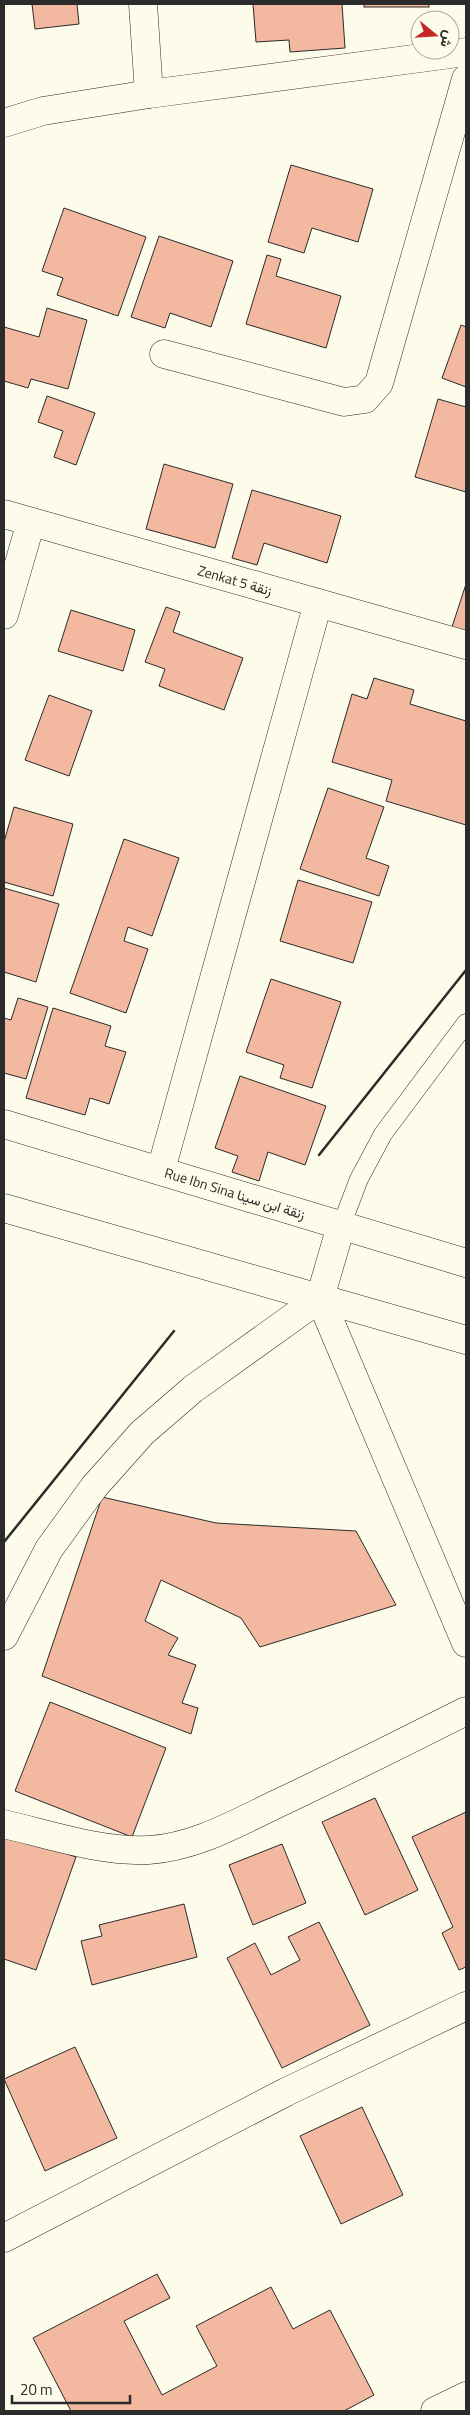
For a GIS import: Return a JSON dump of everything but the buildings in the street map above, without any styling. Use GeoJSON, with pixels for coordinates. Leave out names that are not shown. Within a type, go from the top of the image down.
{"type":"FeatureCollection","features":[{"type":"Feature","properties":{"kind":"street"},"geometry":{"type":"LineString","coordinates":[[143,4],[149,94]]}},
{"type":"Feature","properties":{"kind":"street"},"geometry":{"type":"LineString","coordinates":[[4,123],[43,111],[149,94],[466,52]]}},
{"type":"Feature","properties":{"kind":"street"},"geometry":{"type":"LineString","coordinates":[[164,354],[344,402],[364,399],[379,383],[466,79]]}},
{"type":"Feature","properties":{"kind":"street","name":"Zenkat 5 زنقة"},"geometry":{"type":"LineString","coordinates":[[4,514],[466,645]]}},
{"type":"Feature","properties":{"kind":"street"},"geometry":{"type":"LineString","coordinates":[[4,615],[31,522]]}},
{"type":"Feature","properties":{"kind":"street"},"geometry":{"type":"LineString","coordinates":[[160,1170],[318,603]]}},
{"type":"Feature","properties":{"kind":"street","name":"Rue Ibn Sina زنقة ابن سينا"},"geometry":{"type":"LineString","coordinates":[[4,1124],[466,1263]]}},
{"type":"Feature","properties":{"kind":"street"},"geometry":{"type":"LineString","coordinates":[[4,1208],[466,1340]]}},
{"type":"Feature","properties":{"kind":"street"},"geometry":{"type":"LineString","coordinates":[[4,1636],[49,1549],[94,1487],[142,1433],[193,1389],[320,1298],[341,1226]]}},
{"type":"Feature","properties":{"kind":"street"},"geometry":{"type":"LineString","coordinates":[[320,1298],[466,1643]]}},
{"type":"Feature","properties":{"kind":"street"},"geometry":{"type":"LineString","coordinates":[[4,1824],[82,1843],[118,1849],[148,1850],[186,1844],[256,1814],[466,1711]]}},
{"type":"Feature","properties":{"kind":"street"},"geometry":{"type":"LineString","coordinates":[[4,2238],[286,2092],[466,2006]]}},
{"type":"Feature","properties":{"kind":"street"},"geometry":{"type":"LineString","coordinates":[[435,2411],[466,2396]]}},
{"type":"Feature","properties":{"kind":"lane"},"geometry":{"type":"LineString","coordinates":[[341,1226],[359,1179],[383,1134],[466,1023]]}},
{"type":"Feature","properties":{"kind":"wall"},"geometry":{"type":"LineString","coordinates":[[319,1155],[466,970]]}},
{"type":"Feature","properties":{"kind":"wall"},"geometry":{"type":"LineString","coordinates":[[4,1542],[174,1331]]}}]}
